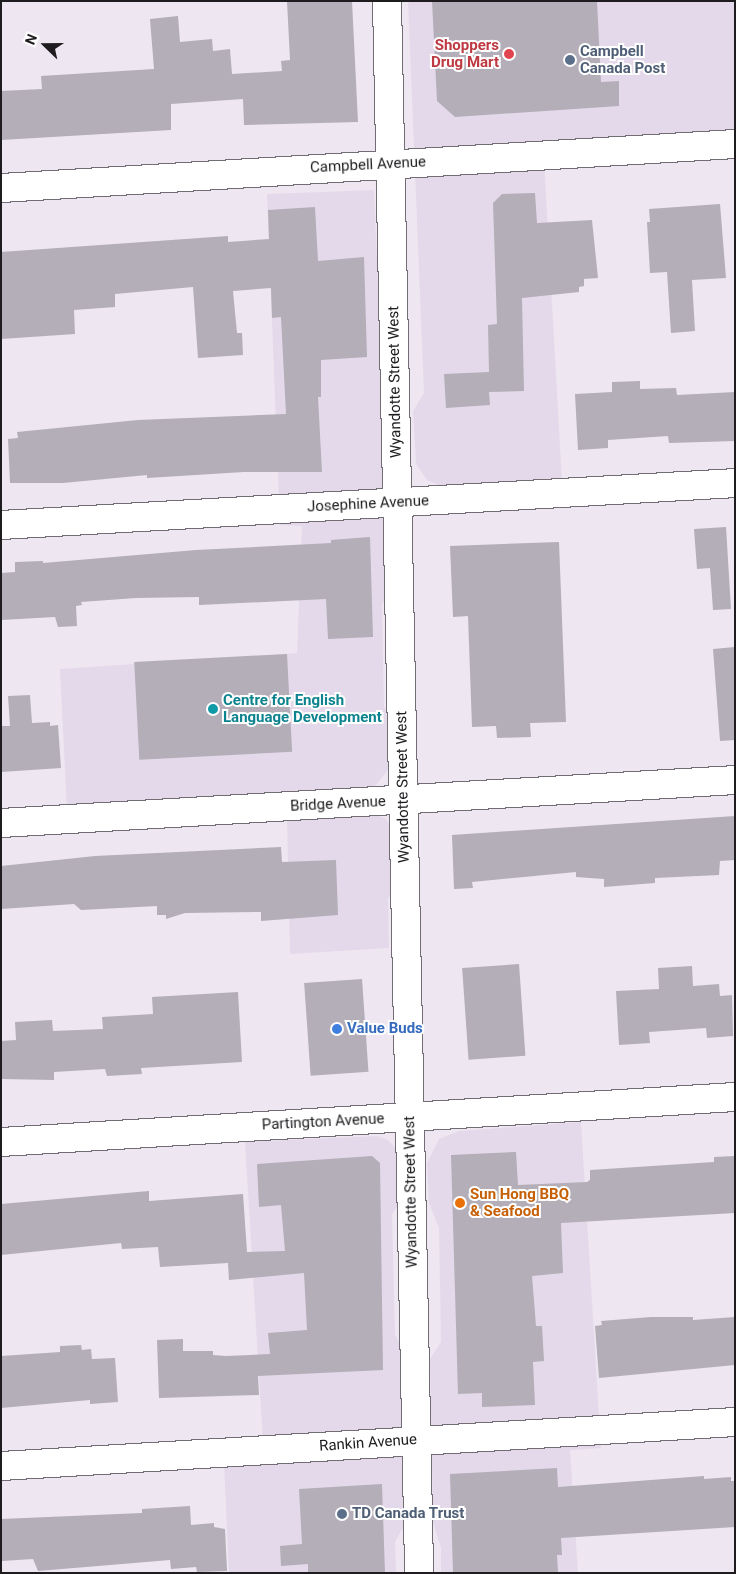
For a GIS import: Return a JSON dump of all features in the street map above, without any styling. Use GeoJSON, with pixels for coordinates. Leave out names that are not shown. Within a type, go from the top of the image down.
{"type":"FeatureCollection","features":[{"type":"Feature","properties":{"kind":"street","name":"Wyandotte Street West"},"geometry":{"type":"LineString","coordinates":[[387,1],[418,1573]]}},
{"type":"Feature","properties":{"kind":"street","name":"Campbell Avenue"},"geometry":{"type":"LineString","coordinates":[[1,188],[735,144]]}},
{"type":"Feature","properties":{"kind":"street","name":"Josephine Avenue"},"geometry":{"type":"LineString","coordinates":[[1,525],[735,482]]}},
{"type":"Feature","properties":{"kind":"street","name":"Bridge Avenue"},"geometry":{"type":"LineString","coordinates":[[1,823],[735,780]]}},
{"type":"Feature","properties":{"kind":"street","name":"Partington Avenue"},"geometry":{"type":"LineString","coordinates":[[1,1142],[735,1097]]}},
{"type":"Feature","properties":{"kind":"street","name":"Rankin Avenue"},"geometry":{"type":"LineString","coordinates":[[1,1466],[735,1422]]}},
{"type":"Feature","properties":{"kind":"shaded area"},"geometry":{"type":"Polygon","coordinates":[[[408,1],[735,1],[735,129],[543,143],[562,482],[443,487],[427,480],[416,464],[413,411],[424,393],[408,1]]]}},
{"type":"Feature","properties":{"kind":"shaded area"},"geometry":{"type":"Polygon","coordinates":[[[374,190],[391,590],[382,605],[384,707],[393,718],[394,756],[387,771],[376,785],[356,792],[67,810],[60,669],[297,653],[302,526],[280,525],[267,194],[374,190]]]}},
{"type":"Feature","properties":{"kind":"shaded area"},"geometry":{"type":"Polygon","coordinates":[[[372,813],[386,819],[395,834],[396,885],[388,899],[389,948],[290,954],[287,818],[372,813]]]}},
{"type":"Feature","properties":{"kind":"shaded area"},"geometry":{"type":"Polygon","coordinates":[[[581,1122],[601,1448],[570,1450],[578,1573],[441,1573],[441,1548],[433,1522],[430,1359],[441,1342],[439,1228],[429,1203],[427,1163],[439,1139],[459,1131],[581,1122]]]}},
{"type":"Feature","properties":{"kind":"shaded area"},"geometry":{"type":"Polygon","coordinates":[[[377,1136],[388,1140],[399,1152],[400,1203],[392,1214],[395,1334],[403,1351],[404,1526],[395,1542],[396,1573],[229,1573],[224,1464],[264,1460],[245,1142],[377,1136]]]}},
{"type":"Feature","properties":{"kind":"building"},"geometry":{"type":"Polygon","coordinates":[[[287,1],[352,1],[358,122],[244,125],[243,99],[171,104],[171,130],[1,140],[1,91],[42,89],[41,76],[154,69],[150,19],[178,16],[180,42],[212,39],[213,51],[230,49],[232,74],[282,71],[281,61],[290,60],[287,1]]]}},
{"type":"Feature","properties":{"kind":"building"},"geometry":{"type":"Polygon","coordinates":[[[432,1],[597,1],[601,82],[619,81],[619,106],[455,117],[437,101],[432,1]]]}},
{"type":"Feature","properties":{"kind":"building"},"geometry":{"type":"Polygon","coordinates":[[[535,193],[537,223],[592,220],[598,278],[584,279],[584,286],[579,287],[579,292],[522,298],[524,391],[489,392],[490,405],[446,408],[444,374],[489,372],[488,325],[497,324],[493,203],[502,194],[535,193]]]}},
{"type":"Feature","properties":{"kind":"building"},"geometry":{"type":"Polygon","coordinates":[[[720,204],[726,278],[692,280],[695,331],[671,333],[667,272],[650,273],[647,222],[650,222],[649,209],[720,204]]]}},
{"type":"Feature","properties":{"kind":"building"},"geometry":{"type":"Polygon","coordinates":[[[315,207],[318,261],[364,257],[367,357],[321,360],[321,397],[318,397],[322,472],[244,472],[147,478],[147,475],[63,483],[10,483],[8,439],[18,438],[17,432],[138,420],[286,414],[281,317],[272,318],[271,288],[233,291],[237,333],[242,333],[243,355],[198,358],[193,287],[115,294],[115,307],[74,310],[75,334],[1,339],[1,252],[228,236],[228,242],[269,239],[268,210],[315,207]]]}},
{"type":"Feature","properties":{"kind":"building"},"geometry":{"type":"Polygon","coordinates":[[[640,381],[640,389],[676,388],[677,395],[735,392],[735,441],[669,443],[668,436],[608,440],[608,448],[578,450],[575,394],[612,392],[612,382],[640,381]]]}},
{"type":"Feature","properties":{"kind":"building"},"geometry":{"type":"Polygon","coordinates":[[[726,527],[731,609],[713,610],[710,568],[697,569],[694,529],[726,527]]]}},
{"type":"Feature","properties":{"kind":"building"},"geometry":{"type":"Polygon","coordinates":[[[370,537],[373,637],[328,639],[326,599],[199,605],[199,597],[136,598],[81,602],[82,605],[76,606],[77,626],[58,627],[55,617],[1,620],[1,573],[15,572],[15,562],[43,561],[43,563],[196,550],[331,543],[331,540],[370,537]]]}},
{"type":"Feature","properties":{"kind":"building"},"geometry":{"type":"Polygon","coordinates":[[[559,542],[566,722],[530,723],[531,737],[497,738],[496,726],[472,727],[468,616],[453,617],[450,546],[559,542]]]}},
{"type":"Feature","properties":{"kind":"building"},"geometry":{"type":"Polygon","coordinates":[[[735,647],[735,740],[720,741],[713,649],[735,647]]]}},
{"type":"Feature","properties":{"kind":"building","name":"Centre for English Language Development"},"geometry":{"type":"Polygon","coordinates":[[[287,654],[292,752],[139,760],[134,662],[287,654]]]}},
{"type":"Feature","properties":{"kind":"building"},"geometry":{"type":"Polygon","coordinates":[[[30,695],[32,723],[50,722],[50,726],[58,725],[61,768],[1,772],[1,726],[10,726],[8,696],[30,695]]]}},
{"type":"Feature","properties":{"kind":"building"},"geometry":{"type":"Polygon","coordinates":[[[735,816],[735,860],[720,861],[719,875],[655,878],[655,883],[604,887],[604,879],[576,877],[576,872],[472,882],[473,888],[454,889],[452,835],[735,816]]]}},
{"type":"Feature","properties":{"kind":"building"},"geometry":{"type":"Polygon","coordinates":[[[281,847],[282,862],[336,860],[338,915],[261,921],[261,912],[185,913],[166,919],[166,915],[157,915],[157,906],[81,910],[74,904],[1,909],[1,866],[95,856],[281,847]]]}},
{"type":"Feature","properties":{"kind":"building"},"geometry":{"type":"Polygon","coordinates":[[[519,964],[525,1056],[469,1060],[462,968],[519,964]]]}},
{"type":"Feature","properties":{"kind":"building"},"geometry":{"type":"Polygon","coordinates":[[[692,966],[693,986],[719,984],[720,996],[732,995],[733,1036],[707,1038],[706,1028],[649,1032],[650,1043],[619,1045],[616,991],[659,989],[658,968],[692,966]]]}},
{"type":"Feature","properties":{"kind":"building"},"geometry":{"type":"Polygon","coordinates":[[[362,979],[368,1072],[311,1076],[304,983],[362,979]]]}},
{"type":"Feature","properties":{"kind":"building"},"geometry":{"type":"Polygon","coordinates":[[[238,992],[242,1062],[141,1068],[142,1074],[107,1076],[105,1069],[54,1072],[54,1080],[1,1079],[1,1041],[16,1040],[15,1022],[52,1020],[53,1031],[103,1029],[102,1017],[153,1014],[152,997],[238,992]]]}},
{"type":"Feature","properties":{"kind":"building"},"geometry":{"type":"Polygon","coordinates":[[[516,1152],[518,1185],[587,1182],[590,1180],[590,1170],[714,1162],[714,1157],[735,1156],[735,1213],[561,1223],[563,1273],[532,1276],[536,1326],[542,1326],[544,1361],[533,1362],[535,1405],[482,1407],[482,1393],[458,1394],[451,1155],[516,1152]]]}},
{"type":"Feature","properties":{"kind":"building"},"geometry":{"type":"Polygon","coordinates":[[[372,1156],[380,1163],[383,1370],[258,1376],[259,1395],[159,1398],[157,1340],[183,1339],[183,1351],[213,1351],[213,1355],[270,1354],[268,1333],[307,1330],[304,1273],[229,1280],[228,1263],[160,1267],[158,1247],[122,1249],[121,1243],[1,1255],[1,1204],[149,1191],[149,1201],[243,1194],[247,1252],[285,1251],[281,1205],[259,1207],[257,1164],[372,1156]]]}},
{"type":"Feature","properties":{"kind":"building"},"geometry":{"type":"Polygon","coordinates":[[[651,1317],[693,1317],[693,1320],[735,1317],[735,1365],[599,1378],[595,1326],[602,1325],[601,1321],[651,1317]]]}},
{"type":"Feature","properties":{"kind":"building"},"geometry":{"type":"Polygon","coordinates":[[[81,1345],[82,1350],[91,1349],[92,1359],[115,1358],[118,1402],[90,1404],[90,1400],[1,1408],[1,1356],[60,1352],[60,1346],[81,1345]]]}},
{"type":"Feature","properties":{"kind":"building"},"geometry":{"type":"Polygon","coordinates":[[[557,1468],[558,1487],[704,1476],[704,1479],[731,1477],[731,1481],[735,1481],[735,1527],[561,1538],[562,1555],[557,1555],[558,1573],[453,1573],[450,1474],[557,1468]]]}},
{"type":"Feature","properties":{"kind":"building","name":"TD Canada Trust"},"geometry":{"type":"Polygon","coordinates":[[[382,1484],[385,1573],[308,1573],[308,1564],[281,1566],[280,1546],[302,1544],[299,1489],[382,1484]]]}},
{"type":"Feature","properties":{"kind":"building"},"geometry":{"type":"Polygon","coordinates":[[[190,1506],[191,1525],[214,1523],[214,1527],[225,1529],[227,1571],[197,1572],[196,1567],[171,1569],[170,1560],[38,1571],[33,1559],[2,1561],[1,1519],[142,1513],[142,1509],[190,1506]]]}},
{"type":"Feature","properties":{"kind":"place","name":"Shoppers Drug Mart"},"geometry":{"type":"Point","coordinates":[509,54]}},
{"type":"Feature","properties":{"kind":"place","name":"Campbell Canada Post"},"geometry":{"type":"Point","coordinates":[570,60]}},
{"type":"Feature","properties":{"kind":"place","name":"Centre for English Language Development"},"geometry":{"type":"Point","coordinates":[213,709]}},
{"type":"Feature","properties":{"kind":"place","name":"Value Buds"},"geometry":{"type":"Point","coordinates":[337,1029]}},
{"type":"Feature","properties":{"kind":"place","name":"Sun Hong BBQ & Seafood"},"geometry":{"type":"Point","coordinates":[460,1203]}},
{"type":"Feature","properties":{"kind":"place","name":"TD Canada Trust"},"geometry":{"type":"Point","coordinates":[342,1514]}}]}
